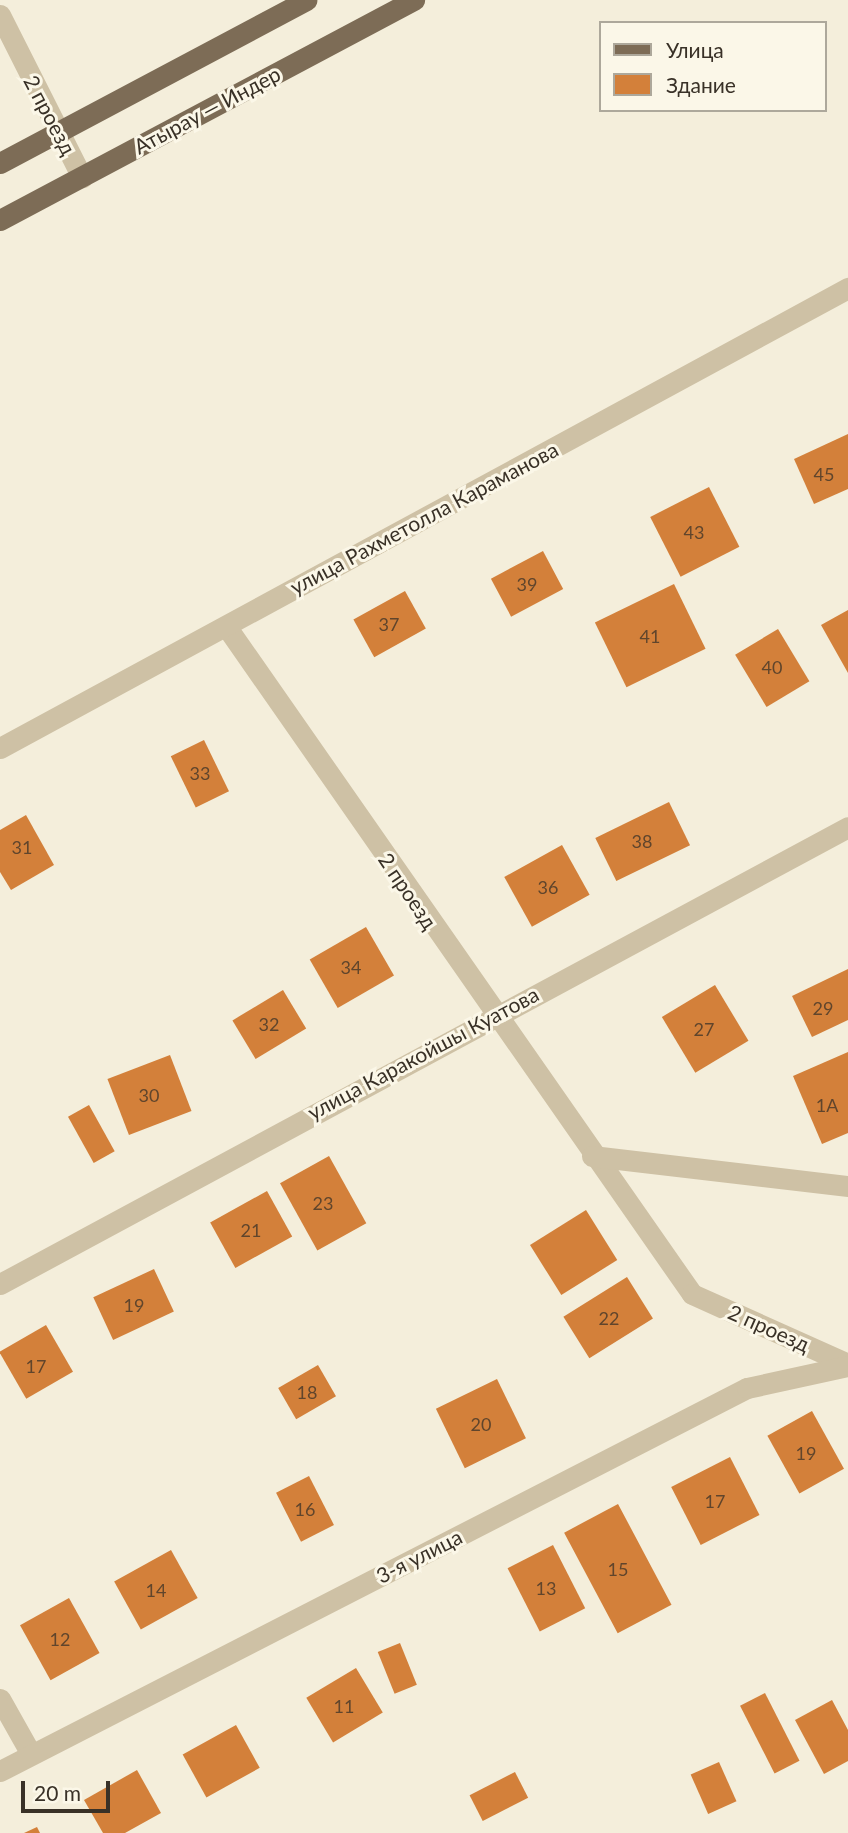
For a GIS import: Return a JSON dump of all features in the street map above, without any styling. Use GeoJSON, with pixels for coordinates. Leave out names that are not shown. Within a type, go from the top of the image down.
{"type":"FeatureCollection","features":[{"type":"Feature","properties":{"kind":"main road"},"geometry":{"type":"LineString","coordinates":[[0,163],[306,0]]}},
{"type":"Feature","properties":{"kind":"main road","name":"Атырау — Индер"},"geometry":{"type":"LineString","coordinates":[[0,220],[414,0]]}},
{"type":"Feature","properties":{"kind":"street","name":"2 проезд"},"geometry":{"type":"LineString","coordinates":[[0,15],[82,177]]}},
{"type":"Feature","properties":{"kind":"street","name":"улица Рахметолла Караманова"},"geometry":{"type":"LineString","coordinates":[[0,748],[848,288]]}},
{"type":"Feature","properties":{"kind":"street","name":"2 проезд"},"geometry":{"type":"LineString","coordinates":[[226,626],[492,1014],[692,1294],[848,1365]]}},
{"type":"Feature","properties":{"kind":"street","name":"улица Каракойшы Куатова"},"geometry":{"type":"LineString","coordinates":[[0,1284],[492,1014],[848,827]]}},
{"type":"Feature","properties":{"kind":"street"},"geometry":{"type":"LineString","coordinates":[[592,1156],[848,1186]]}},
{"type":"Feature","properties":{"kind":"street","name":"3-я улица"},"geometry":{"type":"LineString","coordinates":[[0,1771],[747,1388],[848,1365]]}},
{"type":"Feature","properties":{"kind":"street"},"geometry":{"type":"LineString","coordinates":[[0,1699],[31,1754]]}},
{"type":"Feature","properties":{"kind":"building"},"geometry":{"type":"Polygon","coordinates":[[[848,434],[848,489],[814,504],[794,459],[848,434]]]}},
{"type":"Feature","properties":{"kind":"building"},"geometry":{"type":"Polygon","coordinates":[[[709,487],[739,547],[681,577],[650,517],[709,487]]]}},
{"type":"Feature","properties":{"kind":"building"},"geometry":{"type":"Polygon","coordinates":[[[543,551],[563,589],[511,617],[491,579],[543,551]]]}},
{"type":"Feature","properties":{"kind":"building"},"geometry":{"type":"Polygon","coordinates":[[[674,584],[706,649],[626,687],[595,623],[674,584]]]}},
{"type":"Feature","properties":{"kind":"building"},"geometry":{"type":"Polygon","coordinates":[[[405,591],[426,629],[374,657],[353,620],[405,591]]]}},
{"type":"Feature","properties":{"kind":"building"},"geometry":{"type":"Polygon","coordinates":[[[848,610],[848,673],[821,625],[848,610]]]}},
{"type":"Feature","properties":{"kind":"building"},"geometry":{"type":"Polygon","coordinates":[[[778,629],[809,681],[767,707],[735,655],[778,629]]]}},
{"type":"Feature","properties":{"kind":"building"},"geometry":{"type":"Polygon","coordinates":[[[204,740],[229,791],[196,807],[171,756],[204,740]]]}},
{"type":"Feature","properties":{"kind":"building"},"geometry":{"type":"Polygon","coordinates":[[[669,802],[690,845],[616,881],[595,838],[669,802]]]}},
{"type":"Feature","properties":{"kind":"building"},"geometry":{"type":"Polygon","coordinates":[[[26,815],[54,865],[11,890],[0,872],[0,830],[26,815]]]}},
{"type":"Feature","properties":{"kind":"building"},"geometry":{"type":"Polygon","coordinates":[[[562,845],[590,895],[532,927],[504,877],[562,845]]]}},
{"type":"Feature","properties":{"kind":"building"},"geometry":{"type":"Polygon","coordinates":[[[366,927],[394,975],[338,1008],[310,960],[366,927]]]}},
{"type":"Feature","properties":{"kind":"building"},"geometry":{"type":"Polygon","coordinates":[[[848,969],[848,1020],[812,1037],[792,996],[848,969]]]}},
{"type":"Feature","properties":{"kind":"building"},"geometry":{"type":"Polygon","coordinates":[[[715,985],[748,1041],[695,1073],[662,1017],[715,985]]]}},
{"type":"Feature","properties":{"kind":"building"},"geometry":{"type":"Polygon","coordinates":[[[283,990],[306,1029],[256,1059],[232,1020],[283,990]]]}},
{"type":"Feature","properties":{"kind":"building"},"geometry":{"type":"Polygon","coordinates":[[[848,1052],[848,1133],[822,1144],[793,1076],[848,1052]]]}},
{"type":"Feature","properties":{"kind":"building"},"geometry":{"type":"Polygon","coordinates":[[[170,1055],[192,1111],[129,1135],[107,1079],[170,1055]]]}},
{"type":"Feature","properties":{"kind":"building"},"geometry":{"type":"Polygon","coordinates":[[[89,1105],[115,1151],[94,1163],[68,1117],[89,1105]]]}},
{"type":"Feature","properties":{"kind":"building"},"geometry":{"type":"Polygon","coordinates":[[[329,1156],[366,1223],[317,1250],[280,1183],[329,1156]]]}},
{"type":"Feature","properties":{"kind":"building"},"geometry":{"type":"Polygon","coordinates":[[[267,1191],[292,1236],[235,1268],[210,1223],[267,1191]]]}},
{"type":"Feature","properties":{"kind":"building"},"geometry":{"type":"Polygon","coordinates":[[[586,1210],[617,1260],[561,1295],[530,1245],[586,1210]]]}},
{"type":"Feature","properties":{"kind":"building"},"geometry":{"type":"Polygon","coordinates":[[[154,1269],[174,1312],[113,1340],[93,1297],[154,1269]]]}},
{"type":"Feature","properties":{"kind":"building"},"geometry":{"type":"Polygon","coordinates":[[[627,1277],[653,1319],[589,1358],[563,1317],[627,1277]]]}},
{"type":"Feature","properties":{"kind":"building"},"geometry":{"type":"Polygon","coordinates":[[[46,1325],[73,1372],[26,1399],[0,1352],[46,1325]]]}},
{"type":"Feature","properties":{"kind":"building"},"geometry":{"type":"Polygon","coordinates":[[[318,1365],[336,1396],[296,1419],[278,1388],[318,1365]]]}},
{"type":"Feature","properties":{"kind":"building"},"geometry":{"type":"Polygon","coordinates":[[[497,1379],[526,1438],[465,1468],[436,1409],[497,1379]]]}},
{"type":"Feature","properties":{"kind":"building"},"geometry":{"type":"Polygon","coordinates":[[[812,1411],[844,1469],[799,1493],[767,1436],[812,1411]]]}},
{"type":"Feature","properties":{"kind":"building"},"geometry":{"type":"Polygon","coordinates":[[[730,1457],[760,1515],[701,1545],[671,1487],[730,1457]]]}},
{"type":"Feature","properties":{"kind":"building"},"geometry":{"type":"Polygon","coordinates":[[[309,1476],[334,1525],[301,1542],[276,1493],[309,1476]]]}},
{"type":"Feature","properties":{"kind":"building"},"geometry":{"type":"Polygon","coordinates":[[[618,1504],[672,1605],[618,1633],[564,1533],[618,1504]]]}},
{"type":"Feature","properties":{"kind":"building"},"geometry":{"type":"Polygon","coordinates":[[[553,1545],[585,1608],[540,1631],[508,1568],[553,1545]]]}},
{"type":"Feature","properties":{"kind":"building"},"geometry":{"type":"Polygon","coordinates":[[[171,1550],[198,1598],[141,1630],[114,1582],[171,1550]]]}},
{"type":"Feature","properties":{"kind":"building"},"geometry":{"type":"Polygon","coordinates":[[[69,1598],[100,1653],[51,1680],[20,1625],[69,1598]]]}},
{"type":"Feature","properties":{"kind":"building"},"geometry":{"type":"Polygon","coordinates":[[[400,1643],[417,1685],[395,1694],[378,1652],[400,1643]]]}},
{"type":"Feature","properties":{"kind":"building"},"geometry":{"type":"Polygon","coordinates":[[[356,1668],[383,1713],[333,1742],[306,1698],[356,1668]]]}},
{"type":"Feature","properties":{"kind":"building"},"geometry":{"type":"Polygon","coordinates":[[[765,1693],[800,1761],[775,1773],[740,1706],[765,1693]]]}},
{"type":"Feature","properties":{"kind":"building"},"geometry":{"type":"Polygon","coordinates":[[[832,1700],[848,1730],[848,1761],[824,1774],[795,1720],[832,1700]]]}},
{"type":"Feature","properties":{"kind":"building"},"geometry":{"type":"Polygon","coordinates":[[[236,1725],[260,1768],[206,1797],[183,1755],[236,1725]]]}},
{"type":"Feature","properties":{"kind":"building"},"geometry":{"type":"Polygon","coordinates":[[[719,1762],[736,1801],[708,1814],[691,1775],[719,1762]]]}},
{"type":"Feature","properties":{"kind":"building"},"geometry":{"type":"Polygon","coordinates":[[[137,1770],[161,1813],[125,1833],[103,1833],[84,1800],[137,1770]]]}},
{"type":"Feature","properties":{"kind":"building"},"geometry":{"type":"Polygon","coordinates":[[[515,1772],[528,1798],[483,1821],[470,1795],[515,1772]]]}},
{"type":"Feature","properties":{"kind":"building"},"geometry":{"type":"Polygon","coordinates":[[[37,1827],[40,1833],[24,1833],[37,1827]]]}}]}
